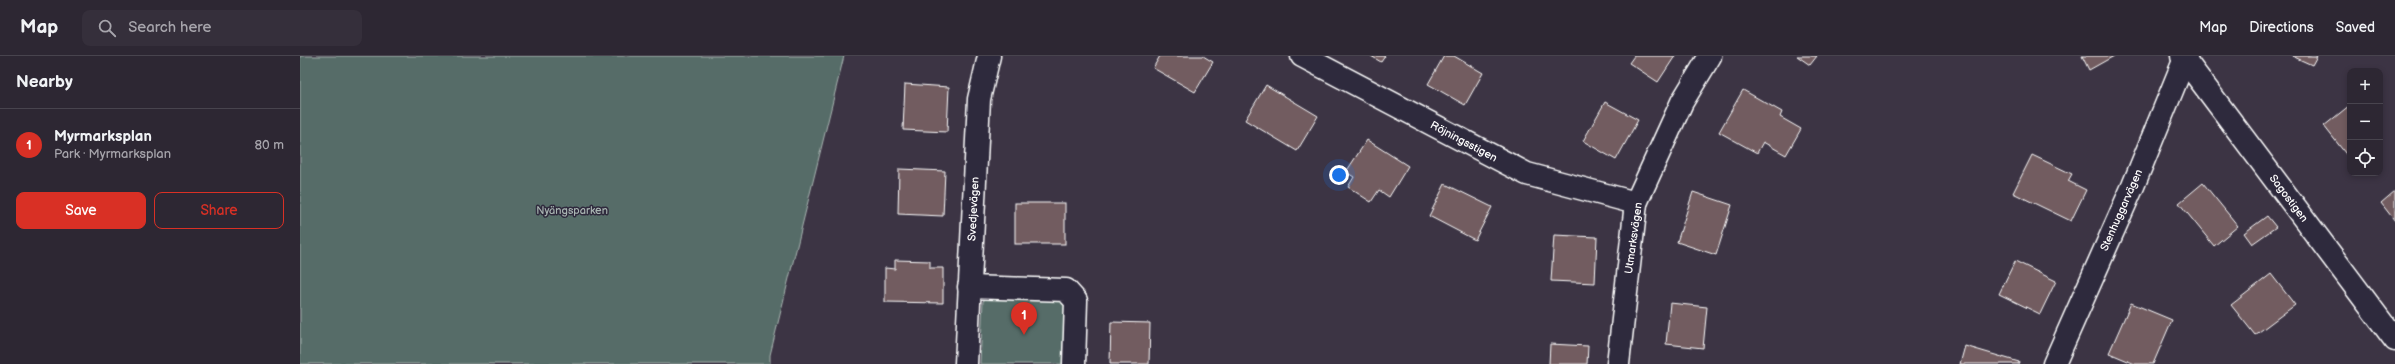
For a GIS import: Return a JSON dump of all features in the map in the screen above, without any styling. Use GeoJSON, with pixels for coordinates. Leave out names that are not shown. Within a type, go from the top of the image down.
{"type":"FeatureCollection","features":[{"type":"Feature","properties":{"kind":"street","name":"Svedjevägen"},"geometry":{"type":"LineString","coordinates":[[966,364],[979,99],[989,56]]}},
{"type":"Feature","properties":{"kind":"street","name":"Röjningsstigen"},"geometry":{"type":"LineString","coordinates":[[1302,56],[1527,174],[1636,203]]}},
{"type":"Feature","properties":{"kind":"street","name":"Utmarksvägen"},"geometry":{"type":"LineString","coordinates":[[1618,364],[1636,203],[1682,102],[1710,56]]}},
{"type":"Feature","properties":{"kind":"street","name":"Sagostigen"},"geometry":{"type":"LineString","coordinates":[[2184,58],[2395,340]]}},
{"type":"Feature","properties":{"kind":"street","name":"Stenhuggarvägen"},"geometry":{"type":"LineString","coordinates":[[2054,364],[2184,58]]}},
{"type":"Feature","properties":{"kind":"street"},"geometry":{"type":"LineString","coordinates":[[969,287],[1066,290],[1076,301],[1074,364]]}},
{"type":"Feature","properties":{"kind":"green space","name":"Nyängsparken"},"geometry":{"type":"Polygon","coordinates":[[[300,56],[844,56],[770,355],[770,364],[300,364],[300,56]]]}},
{"type":"Feature","properties":{"kind":"green space"},"geometry":{"type":"Polygon","coordinates":[[[991,295],[1060,299],[1068,305],[1066,364],[980,364],[983,301],[991,295]]]}},
{"type":"Feature","properties":{"kind":"building"},"geometry":{"type":"Polygon","coordinates":[[[1160,56],[1203,56],[1213,62],[1195,92],[1153,68],[1160,56]]]}},
{"type":"Feature","properties":{"kind":"building"},"geometry":{"type":"Polygon","coordinates":[[[1371,56],[1385,56],[1381,62],[1371,56]]]}},
{"type":"Feature","properties":{"kind":"building"},"geometry":{"type":"Polygon","coordinates":[[[1444,56],[1454,56],[1483,73],[1465,105],[1428,84],[1444,56]]]}},
{"type":"Feature","properties":{"kind":"building"},"geometry":{"type":"Polygon","coordinates":[[[1634,56],[1675,56],[1658,82],[1629,63],[1634,56]]]}},
{"type":"Feature","properties":{"kind":"building"},"geometry":{"type":"Polygon","coordinates":[[[1797,56],[1817,56],[1810,65],[1797,56]]]}},
{"type":"Feature","properties":{"kind":"building"},"geometry":{"type":"Polygon","coordinates":[[[2082,56],[2114,56],[2089,70],[2082,56]]]}},
{"type":"Feature","properties":{"kind":"building"},"geometry":{"type":"Polygon","coordinates":[[[2292,56],[2317,56],[2312,65],[2292,56]]]}},
{"type":"Feature","properties":{"kind":"building"},"geometry":{"type":"Polygon","coordinates":[[[905,84],[949,87],[947,132],[903,130],[905,84]]]}},
{"type":"Feature","properties":{"kind":"building"},"geometry":{"type":"Polygon","coordinates":[[[1266,85],[1318,116],[1297,151],[1245,120],[1266,85]]]}},
{"type":"Feature","properties":{"kind":"building"},"geometry":{"type":"Polygon","coordinates":[[[1743,90],[1782,112],[1780,117],[1801,129],[1786,155],[1763,142],[1757,153],[1719,132],[1743,90]]]}},
{"type":"Feature","properties":{"kind":"building"},"geometry":{"type":"Polygon","coordinates":[[[1605,102],[1638,120],[1616,160],[1583,141],[1605,102]]]}},
{"type":"Feature","properties":{"kind":"building"},"geometry":{"type":"Polygon","coordinates":[[[2347,107],[2347,155],[2324,126],[2347,107]]]}},
{"type":"Feature","properties":{"kind":"building"},"geometry":{"type":"Polygon","coordinates":[[[1367,140],[1408,166],[1389,197],[1379,190],[1371,202],[1348,187],[1354,177],[1346,172],[1367,140]]]}},
{"type":"Feature","properties":{"kind":"building"},"geometry":{"type":"Polygon","coordinates":[[[2032,155],[2072,174],[2068,181],[2086,190],[2071,221],[2013,193],[2032,155]]]}},
{"type":"Feature","properties":{"kind":"building"},"geometry":{"type":"Polygon","coordinates":[[[899,169],[945,171],[943,216],[898,214],[899,169]]]}},
{"type":"Feature","properties":{"kind":"building"},"geometry":{"type":"Polygon","coordinates":[[[2203,183],[2238,226],[2214,246],[2179,203],[2203,183]]]}},
{"type":"Feature","properties":{"kind":"building"},"geometry":{"type":"Polygon","coordinates":[[[1445,184],[1492,207],[1475,240],[1429,216],[1445,184]]]}},
{"type":"Feature","properties":{"kind":"building"},"geometry":{"type":"Polygon","coordinates":[[[2395,191],[2395,221],[2381,203],[2395,191]]]}},
{"type":"Feature","properties":{"kind":"building"},"geometry":{"type":"Polygon","coordinates":[[[1693,192],[1732,205],[1716,255],[1677,242],[1693,192]]]}},
{"type":"Feature","properties":{"kind":"building"},"geometry":{"type":"Polygon","coordinates":[[[1015,203],[1065,203],[1065,244],[1015,244],[1015,203]]]}},
{"type":"Feature","properties":{"kind":"building"},"geometry":{"type":"Polygon","coordinates":[[[2267,216],[2276,227],[2252,244],[2244,233],[2267,216]]]}},
{"type":"Feature","properties":{"kind":"building"},"geometry":{"type":"Polygon","coordinates":[[[1554,235],[1597,237],[1595,283],[1551,281],[1554,235]]]}},
{"type":"Feature","properties":{"kind":"building"},"geometry":{"type":"Polygon","coordinates":[[[895,260],[930,261],[930,268],[943,268],[943,303],[885,302],[885,268],[895,269],[895,260]]]}},
{"type":"Feature","properties":{"kind":"building"},"geometry":{"type":"Polygon","coordinates":[[[2015,261],[2056,281],[2040,314],[1999,294],[2015,261]]]}},
{"type":"Feature","properties":{"kind":"building"},"geometry":{"type":"Polygon","coordinates":[[[2271,274],[2295,305],[2255,335],[2231,305],[2271,274]]]}},
{"type":"Feature","properties":{"kind":"building"},"geometry":{"type":"Polygon","coordinates":[[[1670,303],[1707,307],[1703,348],[1666,344],[1670,303]]]}},
{"type":"Feature","properties":{"kind":"building"},"geometry":{"type":"Polygon","coordinates":[[[2131,303],[2172,320],[2153,364],[2135,364],[2109,353],[2131,303]]]}},
{"type":"Feature","properties":{"kind":"building"},"geometry":{"type":"Polygon","coordinates":[[[1111,322],[1150,323],[1149,364],[1110,364],[1111,322]]]}},
{"type":"Feature","properties":{"kind":"building"},"geometry":{"type":"Polygon","coordinates":[[[1550,344],[1588,346],[1587,364],[1549,364],[1550,344]]]}},
{"type":"Feature","properties":{"kind":"building"},"geometry":{"type":"Polygon","coordinates":[[[1965,346],[2019,362],[2018,364],[1960,364],[1965,346]]]}},
{"type":"Feature","properties":{"kind":"place","name":"Myrmarksplan"},"geometry":{"type":"Point","coordinates":[1024,335]}}]}
